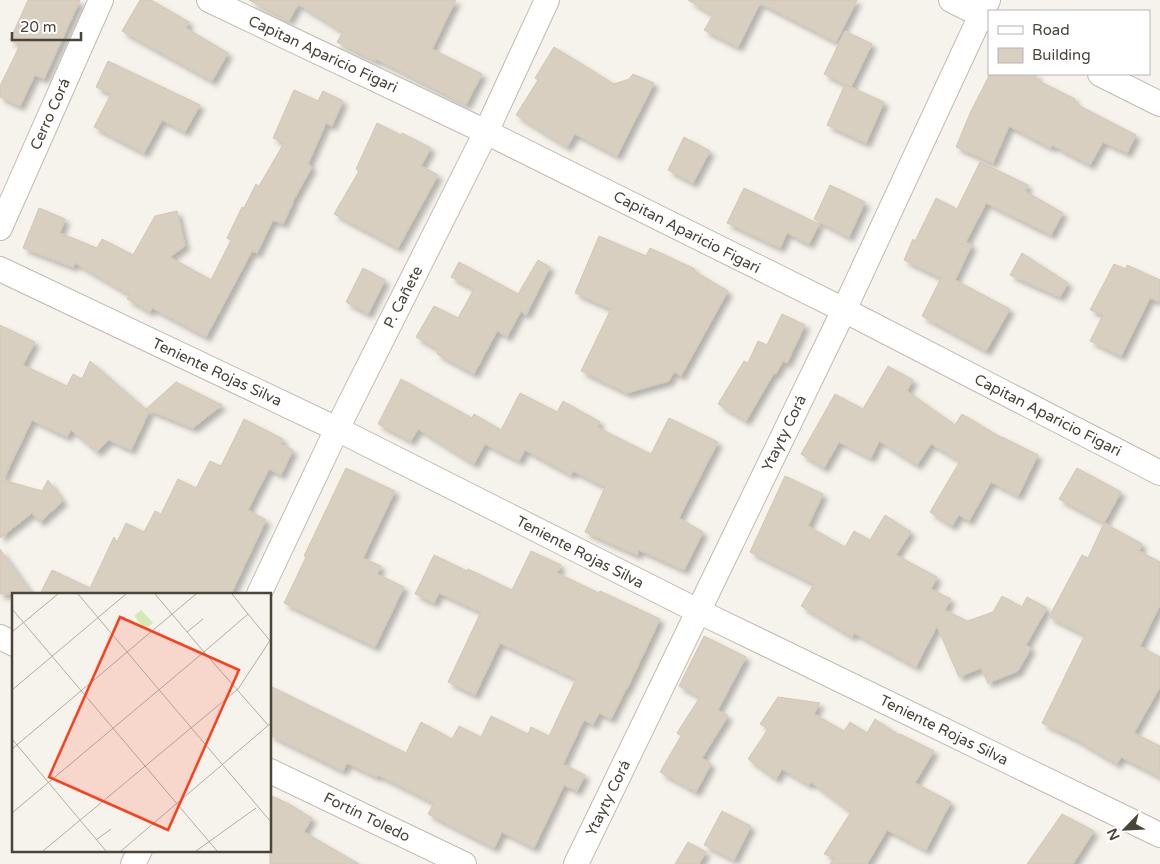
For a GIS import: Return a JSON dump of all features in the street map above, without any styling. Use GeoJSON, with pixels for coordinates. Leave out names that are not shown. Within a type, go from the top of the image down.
{"type":"FeatureCollection","features":[{"type":"Feature","properties":{"kind":"street","name":"Cerro Corá"},"geometry":{"type":"LineString","coordinates":[[0,228],[100,0]]}},
{"type":"Feature","properties":{"kind":"street","name":"Capitan Aparicio Figari"},"geometry":{"type":"LineString","coordinates":[[210,0],[486,132],[844,310],[1160,473]]}},
{"type":"Feature","properties":{"kind":"street","name":"P. Cañete"},"geometry":{"type":"LineString","coordinates":[[259,593],[338,429],[486,132],[547,0]]}},
{"type":"Feature","properties":{"kind":"street"},"geometry":{"type":"LineString","coordinates":[[951,0],[986,11]]}},
{"type":"Feature","properties":{"kind":"street","name":"Ytayty Corá"},"geometry":{"type":"LineString","coordinates":[[576,864],[844,310],[986,11]]}},
{"type":"Feature","properties":{"kind":"street"},"geometry":{"type":"LineString","coordinates":[[1102,75],[1160,104]]}},
{"type":"Feature","properties":{"kind":"street","name":"Teniente Rojas Silva"},"geometry":{"type":"LineString","coordinates":[[0,269],[338,429],[698,611],[1160,835]]}},
{"type":"Feature","properties":{"kind":"street"},"geometry":{"type":"LineString","coordinates":[[0,637],[12,643]]}},
{"type":"Feature","properties":{"kind":"street","name":"Fortín Toledo"},"geometry":{"type":"LineString","coordinates":[[271,771],[464,864]]}},
{"type":"Feature","properties":{"kind":"street"},"geometry":{"type":"LineString","coordinates":[[133,864],[139,852]]}},
{"type":"Feature","properties":{"kind":"building"},"geometry":{"type":"Polygon","coordinates":[[[28,0],[80,0],[44,79],[35,75],[20,106],[0,97],[0,86],[20,45],[10,40],[28,0]]]}},
{"type":"Feature","properties":{"kind":"building"},"geometry":{"type":"Polygon","coordinates":[[[140,0],[151,0],[189,22],[186,28],[228,53],[212,81],[122,31],[140,0]]]}},
{"type":"Feature","properties":{"kind":"building"},"geometry":{"type":"Polygon","coordinates":[[[249,0],[456,0],[432,49],[482,74],[466,105],[376,59],[375,61],[337,42],[343,32],[298,4],[289,21],[249,0]]]}},
{"type":"Feature","properties":{"kind":"building"},"geometry":{"type":"Polygon","coordinates":[[[688,0],[857,0],[836,42],[760,3],[738,47],[704,30],[713,15],[688,0]]]}},
{"type":"Feature","properties":{"kind":"building"},"geometry":{"type":"Polygon","coordinates":[[[845,31],[872,44],[851,87],[884,102],[866,143],[827,125],[845,84],[824,74],[845,31]]]}},
{"type":"Feature","properties":{"kind":"building"},"geometry":{"type":"Polygon","coordinates":[[[554,47],[614,84],[629,79],[633,74],[654,83],[617,156],[575,134],[567,147],[516,115],[538,80],[535,78],[554,47]]]}},
{"type":"Feature","properties":{"kind":"building"},"geometry":{"type":"Polygon","coordinates":[[[108,61],[200,105],[185,132],[162,120],[144,153],[94,127],[111,94],[96,87],[108,61]]]}},
{"type":"Feature","properties":{"kind":"building"},"geometry":{"type":"Polygon","coordinates":[[[989,75],[1037,75],[1035,79],[1075,99],[1074,103],[1136,135],[1127,153],[1103,142],[1090,165],[1052,145],[1051,148],[1009,126],[993,163],[956,147],[971,111],[989,75]]]}},
{"type":"Feature","properties":{"kind":"building"},"geometry":{"type":"Polygon","coordinates":[[[294,90],[318,101],[323,91],[343,101],[332,126],[326,123],[308,164],[312,167],[292,203],[283,224],[273,220],[257,253],[252,251],[206,337],[152,308],[150,312],[127,299],[130,295],[75,263],[73,267],[23,248],[39,208],[65,219],[60,233],[97,248],[102,239],[133,255],[155,216],[177,211],[185,246],[170,257],[211,280],[231,240],[227,238],[242,207],[244,208],[256,184],[259,186],[284,143],[273,138],[294,90]]]}},
{"type":"Feature","properties":{"kind":"building"},"geometry":{"type":"Polygon","coordinates":[[[377,123],[431,148],[421,166],[438,175],[398,248],[334,214],[359,171],[356,169],[377,123]]]}},
{"type":"Feature","properties":{"kind":"building"},"geometry":{"type":"Polygon","coordinates":[[[684,137],[710,151],[693,183],[668,170],[684,137]]]}},
{"type":"Feature","properties":{"kind":"building"},"geometry":{"type":"Polygon","coordinates":[[[980,162],[1028,185],[1025,191],[1063,213],[1051,235],[986,203],[966,242],[972,245],[955,280],[1010,309],[986,351],[922,316],[941,278],[904,260],[913,239],[915,241],[936,198],[957,209],[980,162]]]}},
{"type":"Feature","properties":{"kind":"building"},"geometry":{"type":"Polygon","coordinates":[[[830,185],[865,202],[849,237],[814,219],[830,185]]]}},
{"type":"Feature","properties":{"kind":"building"},"geometry":{"type":"Polygon","coordinates":[[[744,188],[819,224],[809,244],[787,233],[780,248],[727,223],[744,188]]]}},
{"type":"Feature","properties":{"kind":"building"},"geometry":{"type":"Polygon","coordinates":[[[599,236],[646,256],[650,248],[695,269],[694,271],[728,291],[681,376],[674,372],[669,381],[627,393],[581,371],[611,309],[575,293],[599,236]]]}},
{"type":"Feature","properties":{"kind":"building"},"geometry":{"type":"Polygon","coordinates":[[[1022,253],[1068,283],[1060,297],[1010,275],[1022,253]]]}},
{"type":"Feature","properties":{"kind":"building"},"geometry":{"type":"Polygon","coordinates":[[[538,260],[550,267],[526,315],[521,311],[507,337],[497,331],[474,374],[437,354],[439,350],[416,337],[434,306],[458,318],[474,289],[451,277],[459,262],[518,294],[538,260]]]}},
{"type":"Feature","properties":{"kind":"building"},"geometry":{"type":"Polygon","coordinates":[[[1114,264],[1126,269],[1127,265],[1160,280],[1160,302],[1150,298],[1121,356],[1090,341],[1103,315],[1090,310],[1114,264]]]}},
{"type":"Feature","properties":{"kind":"building"},"geometry":{"type":"Polygon","coordinates":[[[363,268],[385,280],[368,314],[346,302],[363,268]]]}},
{"type":"Feature","properties":{"kind":"building"},"geometry":{"type":"Polygon","coordinates":[[[782,314],[805,325],[787,363],[783,361],[776,374],[774,373],[746,421],[718,404],[744,361],[748,363],[758,341],[767,345],[782,314]]]}},
{"type":"Feature","properties":{"kind":"building"},"geometry":{"type":"Polygon","coordinates":[[[0,325],[35,342],[23,365],[67,386],[73,374],[82,379],[90,361],[149,412],[131,450],[109,440],[97,452],[71,430],[67,437],[32,420],[3,480],[42,491],[48,480],[63,501],[40,522],[32,513],[0,538],[0,325]]]}},
{"type":"Feature","properties":{"kind":"building"},"geometry":{"type":"Polygon","coordinates":[[[888,366],[913,380],[907,391],[955,425],[962,414],[1002,438],[1038,455],[1018,496],[991,482],[969,521],[959,515],[952,526],[930,512],[960,461],[931,444],[917,465],[879,441],[871,458],[839,442],[824,468],[801,454],[835,394],[863,409],[888,366]]]}},
{"type":"Feature","properties":{"kind":"building"},"geometry":{"type":"Polygon","coordinates":[[[401,379],[472,418],[474,414],[501,430],[520,393],[557,412],[563,401],[600,422],[597,427],[651,454],[669,418],[718,442],[679,518],[703,532],[684,570],[639,550],[637,555],[585,532],[605,487],[573,471],[571,475],[525,450],[519,461],[485,444],[474,464],[418,429],[411,441],[378,424],[401,379]]]}},
{"type":"Feature","properties":{"kind":"building"},"geometry":{"type":"Polygon","coordinates":[[[176,382],[222,405],[193,428],[146,409],[176,382]]]}},
{"type":"Feature","properties":{"kind":"building"},"geometry":{"type":"Polygon","coordinates":[[[244,419],[283,439],[281,444],[293,450],[281,475],[269,469],[248,510],[266,520],[231,593],[40,593],[52,570],[90,588],[114,537],[117,542],[126,523],[144,532],[155,511],[161,514],[178,479],[196,488],[210,461],[221,466],[244,419]]]}},
{"type":"Feature","properties":{"kind":"building"},"geometry":{"type":"Polygon","coordinates":[[[346,468],[395,491],[363,558],[381,566],[377,574],[404,587],[375,647],[284,603],[346,468]]]}},
{"type":"Feature","properties":{"kind":"building"},"geometry":{"type":"Polygon","coordinates":[[[1077,468],[1121,492],[1104,523],[1059,499],[1077,468]]]}},
{"type":"Feature","properties":{"kind":"building"},"geometry":{"type":"Polygon","coordinates":[[[785,476],[823,494],[808,526],[845,547],[854,531],[870,540],[885,515],[911,532],[896,555],[937,577],[931,589],[951,599],[945,610],[967,621],[993,612],[1002,596],[1022,607],[1027,597],[1047,608],[1026,645],[1031,648],[1018,671],[988,683],[981,668],[959,677],[937,626],[916,667],[854,633],[852,637],[801,606],[814,584],[750,552],[785,476]]]}},
{"type":"Feature","properties":{"kind":"building"},"geometry":{"type":"Polygon","coordinates":[[[1104,523],[1142,544],[1139,551],[1160,562],[1160,605],[1140,646],[1160,657],[1160,687],[1134,733],[1160,746],[1160,777],[1121,757],[1117,764],[1077,740],[1042,723],[1085,635],[1049,617],[1082,555],[1088,558],[1104,523]]]}},
{"type":"Feature","properties":{"kind":"building"},"geometry":{"type":"Polygon","coordinates":[[[0,549],[31,593],[0,594],[0,549]]]}},
{"type":"Feature","properties":{"kind":"building"},"geometry":{"type":"Polygon","coordinates":[[[531,551],[561,565],[557,573],[660,619],[611,719],[599,713],[593,725],[584,720],[563,764],[585,775],[577,791],[564,785],[534,848],[502,832],[494,848],[428,814],[434,803],[378,775],[377,777],[347,763],[343,771],[271,735],[271,686],[406,753],[421,722],[452,739],[459,726],[481,737],[491,716],[528,734],[531,727],[549,736],[576,679],[500,643],[475,695],[448,682],[481,612],[439,593],[434,603],[415,594],[434,555],[512,590],[531,551]]]}},
{"type":"Feature","properties":{"kind":"building"},"geometry":{"type":"Polygon","coordinates":[[[704,636],[746,657],[718,710],[728,716],[702,758],[711,764],[696,792],[660,772],[681,736],[677,733],[700,697],[679,686],[704,636]]]}},
{"type":"Feature","properties":{"kind":"building"},"geometry":{"type":"Polygon","coordinates":[[[778,697],[820,703],[814,714],[844,731],[850,722],[867,733],[875,719],[899,735],[934,751],[915,783],[951,802],[926,850],[887,830],[867,864],[830,864],[834,858],[824,854],[851,812],[811,782],[809,785],[782,769],[776,779],[748,759],[768,729],[760,724],[778,697]]]}},
{"type":"Feature","properties":{"kind":"building"},"geometry":{"type":"Polygon","coordinates":[[[271,795],[312,818],[304,832],[359,864],[270,864],[271,795]]]}},
{"type":"Feature","properties":{"kind":"building"},"geometry":{"type":"Polygon","coordinates":[[[722,811],[751,826],[734,860],[704,845],[722,811]]]}},
{"type":"Feature","properties":{"kind":"building"},"geometry":{"type":"Polygon","coordinates":[[[1062,814],[1094,831],[1073,864],[1027,864],[1062,814]]]}},
{"type":"Feature","properties":{"kind":"building"},"geometry":{"type":"Polygon","coordinates":[[[688,842],[706,852],[699,864],[675,864],[688,842]]]}}]}
